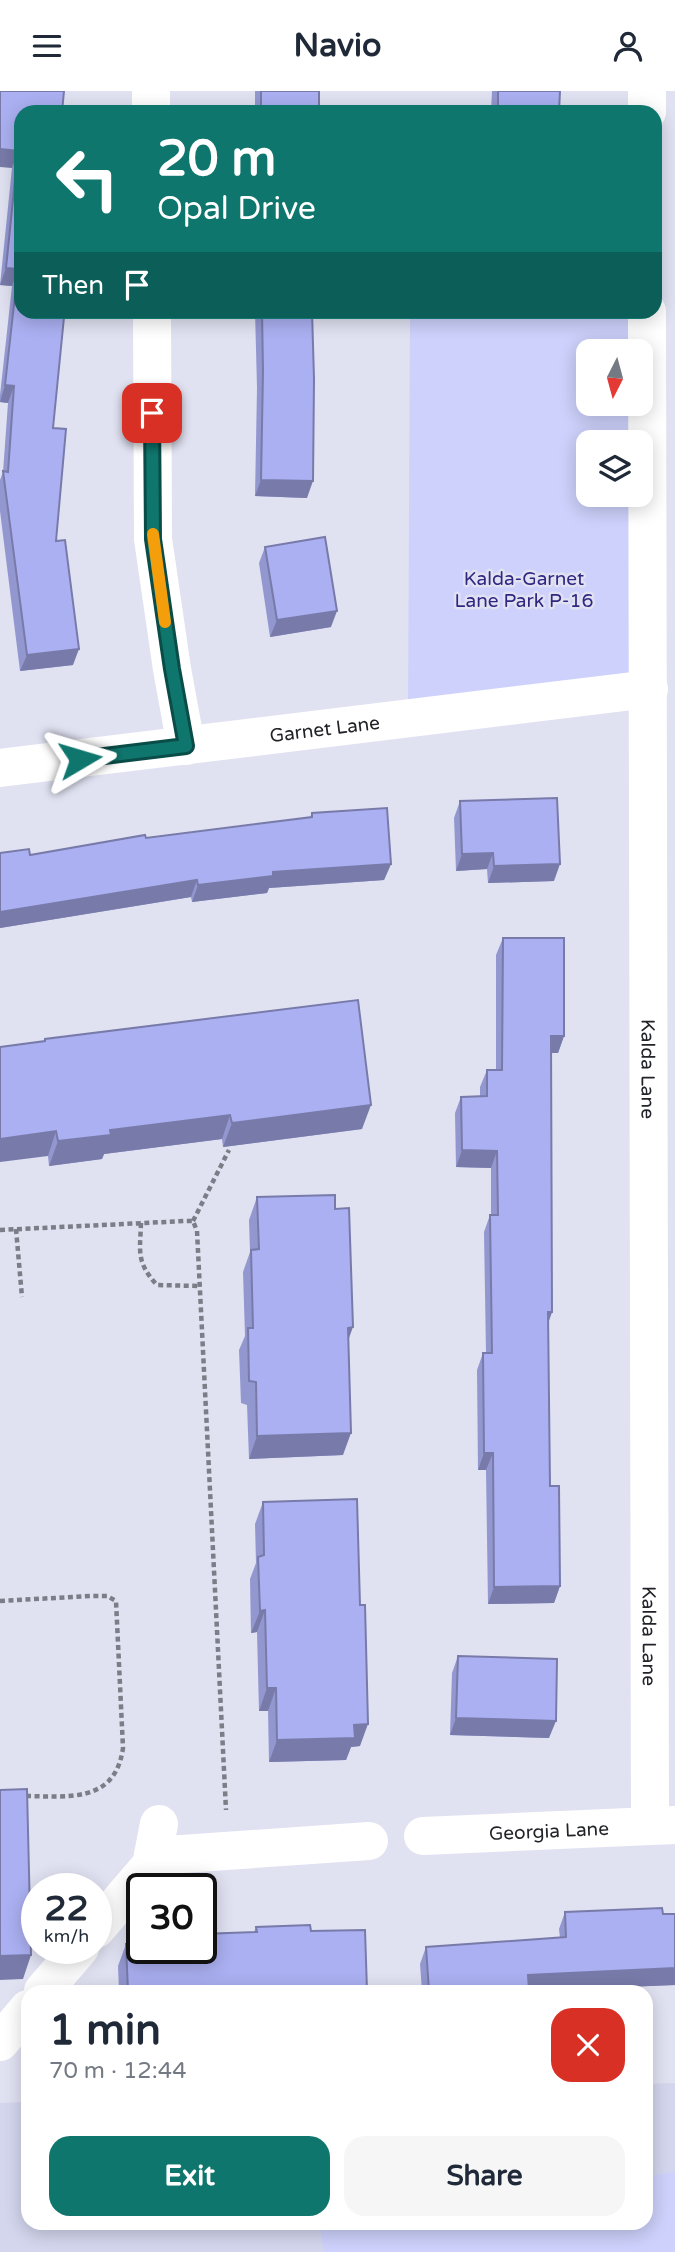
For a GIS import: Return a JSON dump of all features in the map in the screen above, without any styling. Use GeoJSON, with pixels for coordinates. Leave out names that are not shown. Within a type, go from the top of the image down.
{"type":"FeatureCollection","features":[{"type":"Feature","properties":{"kind":"street"},"geometry":{"type":"LineString","coordinates":[[152,319],[153,539],[186,746]]}},
{"type":"Feature","properties":{"kind":"street","name":"Kalda Lane"},"geometry":{"type":"LineString","coordinates":[[648,319],[649,689],[663,1825]]}},
{"type":"Feature","properties":{"kind":"street","name":"Garnet Lane"},"geometry":{"type":"LineString","coordinates":[[0,768],[649,689]]}},
{"type":"Feature","properties":{"kind":"street","name":"Georgia Lane"},"geometry":{"type":"LineString","coordinates":[[423,1836],[663,1825]]}},
{"type":"Feature","properties":{"kind":"street"},"geometry":{"type":"LineString","coordinates":[[112,1910],[151,1865],[156,1840],[369,1841]]}},
{"type":"Feature","properties":{"kind":"street"},"geometry":{"type":"LineString","coordinates":[[48,1985],[66,1964]]}},
{"type":"Feature","properties":{"kind":"street"},"geometry":{"type":"LineString","coordinates":[[0,2042],[21,2017]]}},
{"type":"Feature","properties":{"kind":"path"},"geometry":{"type":"LineString","coordinates":[[226,1815],[197,1231],[193,1221],[229,1150]]}},
{"type":"Feature","properties":{"kind":"path"},"geometry":{"type":"LineString","coordinates":[[0,1230],[193,1221]]}},
{"type":"Feature","properties":{"kind":"path"},"geometry":{"type":"LineString","coordinates":[[141,1223],[142,1266],[157,1285],[199,1286]]}},
{"type":"Feature","properties":{"kind":"path"},"geometry":{"type":"LineString","coordinates":[[16,1229],[22,1297]]}},
{"type":"Feature","properties":{"kind":"path"},"geometry":{"type":"LineString","coordinates":[[0,1601],[90,1596],[107,1596],[116,1601],[121,1763],[100,1789],[85,1795],[14,1796]]}},
{"type":"Feature","properties":{"kind":"shaded area"},"geometry":{"type":"Polygon","coordinates":[[[675,2083],[675,2252],[0,2252],[0,2103],[21,2102],[21,2230],[653,2230],[653,2084],[675,2083]]]}},
{"type":"Feature","properties":{"kind":"green space","name":"Kalda-Garnet Lane Park P-16"},"geometry":{"type":"Polygon","coordinates":[[[410,319],[647,319],[647,339],[576,339],[576,417],[648,417],[648,430],[576,430],[576,507],[648,507],[649,689],[408,717],[410,319]]]}},
{"type":"Feature","properties":{"kind":"green space"},"geometry":{"type":"Polygon","coordinates":[[[675,2172],[675,2252],[324,2252],[320,2230],[653,2230],[653,2175],[675,2172]]]}},
{"type":"Feature","properties":{"kind":"building"},"geometry":{"type":"Polygon","coordinates":[[[0,91],[64,91],[63,105],[14,105],[14,151],[0,149],[0,91]]]}},
{"type":"Feature","properties":{"kind":"building"},"geometry":{"type":"Polygon","coordinates":[[[261,91],[319,91],[319,105],[261,105],[261,91]]]}},
{"type":"Feature","properties":{"kind":"building"},"geometry":{"type":"Polygon","coordinates":[[[498,91],[560,91],[559,105],[498,105],[498,91]]]}},
{"type":"Feature","properties":{"kind":"building"},"geometry":{"type":"Polygon","coordinates":[[[14,190],[14,269],[6,268],[14,190]]]}},
{"type":"Feature","properties":{"kind":"building"},"geometry":{"type":"Polygon","coordinates":[[[14,305],[14,319],[64,319],[53,428],[66,429],[56,541],[65,540],[79,649],[27,655],[3,471],[8,472],[14,386],[5,385],[14,305]]]}},
{"type":"Feature","properties":{"kind":"building"},"geometry":{"type":"Polygon","coordinates":[[[262,319],[312,319],[313,481],[261,480],[262,319]]]}},
{"type":"Feature","properties":{"kind":"building"},"geometry":{"type":"Polygon","coordinates":[[[325,537],[337,611],[277,620],[265,547],[325,537]]]}},
{"type":"Feature","properties":{"kind":"building"},"geometry":{"type":"Polygon","coordinates":[[[557,798],[560,864],[494,866],[493,853],[462,854],[460,801],[557,798]]]}},
{"type":"Feature","properties":{"kind":"building"},"geometry":{"type":"Polygon","coordinates":[[[387,808],[391,864],[273,872],[273,876],[198,885],[197,880],[0,912],[0,853],[29,849],[30,855],[145,835],[146,838],[312,817],[312,813],[387,808]]]}},
{"type":"Feature","properties":{"kind":"building"},"geometry":{"type":"Polygon","coordinates":[[[503,938],[564,938],[564,1036],[551,1036],[552,1312],[548,1312],[550,1486],[559,1486],[560,1586],[494,1587],[493,1453],[484,1453],[483,1353],[492,1353],[490,1215],[498,1215],[497,1151],[462,1150],[461,1097],[487,1096],[487,1070],[502,1070],[503,938]]]}},
{"type":"Feature","properties":{"kind":"building"},"geometry":{"type":"Polygon","coordinates":[[[358,1000],[371,1105],[232,1123],[230,1115],[110,1130],[111,1135],[58,1141],[56,1131],[0,1139],[0,1047],[358,1000]]]}},
{"type":"Feature","properties":{"kind":"building"},"geometry":{"type":"Polygon","coordinates":[[[335,1195],[335,1209],[349,1208],[353,1327],[348,1328],[351,1433],[257,1436],[256,1382],[249,1381],[248,1328],[253,1328],[251,1250],[259,1249],[257,1197],[335,1195]]]}},
{"type":"Feature","properties":{"kind":"building"},"geometry":{"type":"Polygon","coordinates":[[[357,1499],[360,1605],[365,1605],[368,1724],[354,1725],[355,1738],[277,1740],[276,1688],[267,1688],[265,1610],[260,1611],[258,1557],[264,1555],[263,1502],[357,1499]]]}},
{"type":"Feature","properties":{"kind":"building"},"geometry":{"type":"Polygon","coordinates":[[[458,1656],[557,1659],[556,1721],[456,1718],[458,1656]]]}},
{"type":"Feature","properties":{"kind":"building"},"geometry":{"type":"Polygon","coordinates":[[[27,1789],[29,1873],[21,1873],[21,1955],[0,1956],[0,1790],[27,1789]]]}},
{"type":"Feature","properties":{"kind":"building"},"geometry":{"type":"Polygon","coordinates":[[[662,1908],[663,1914],[675,1914],[675,1968],[528,1975],[529,1985],[429,1985],[426,1947],[566,1937],[565,1912],[662,1908]]]}},
{"type":"Feature","properties":{"kind":"building"},"geometry":{"type":"Polygon","coordinates":[[[310,1925],[311,1931],[365,1930],[367,1985],[128,1985],[127,1964],[217,1964],[217,1933],[257,1932],[256,1927],[310,1925]]]}},
{"type":"Feature","properties":{"kind":"slow traffic"},"geometry":{"type":"LineString","coordinates":[[153,534],[165,622]]}},
{"type":"Feature","properties":{"kind":"route"},"geometry":{"type":"LineString","coordinates":[[80,759],[186,746],[153,539],[152,413]]}}]}
